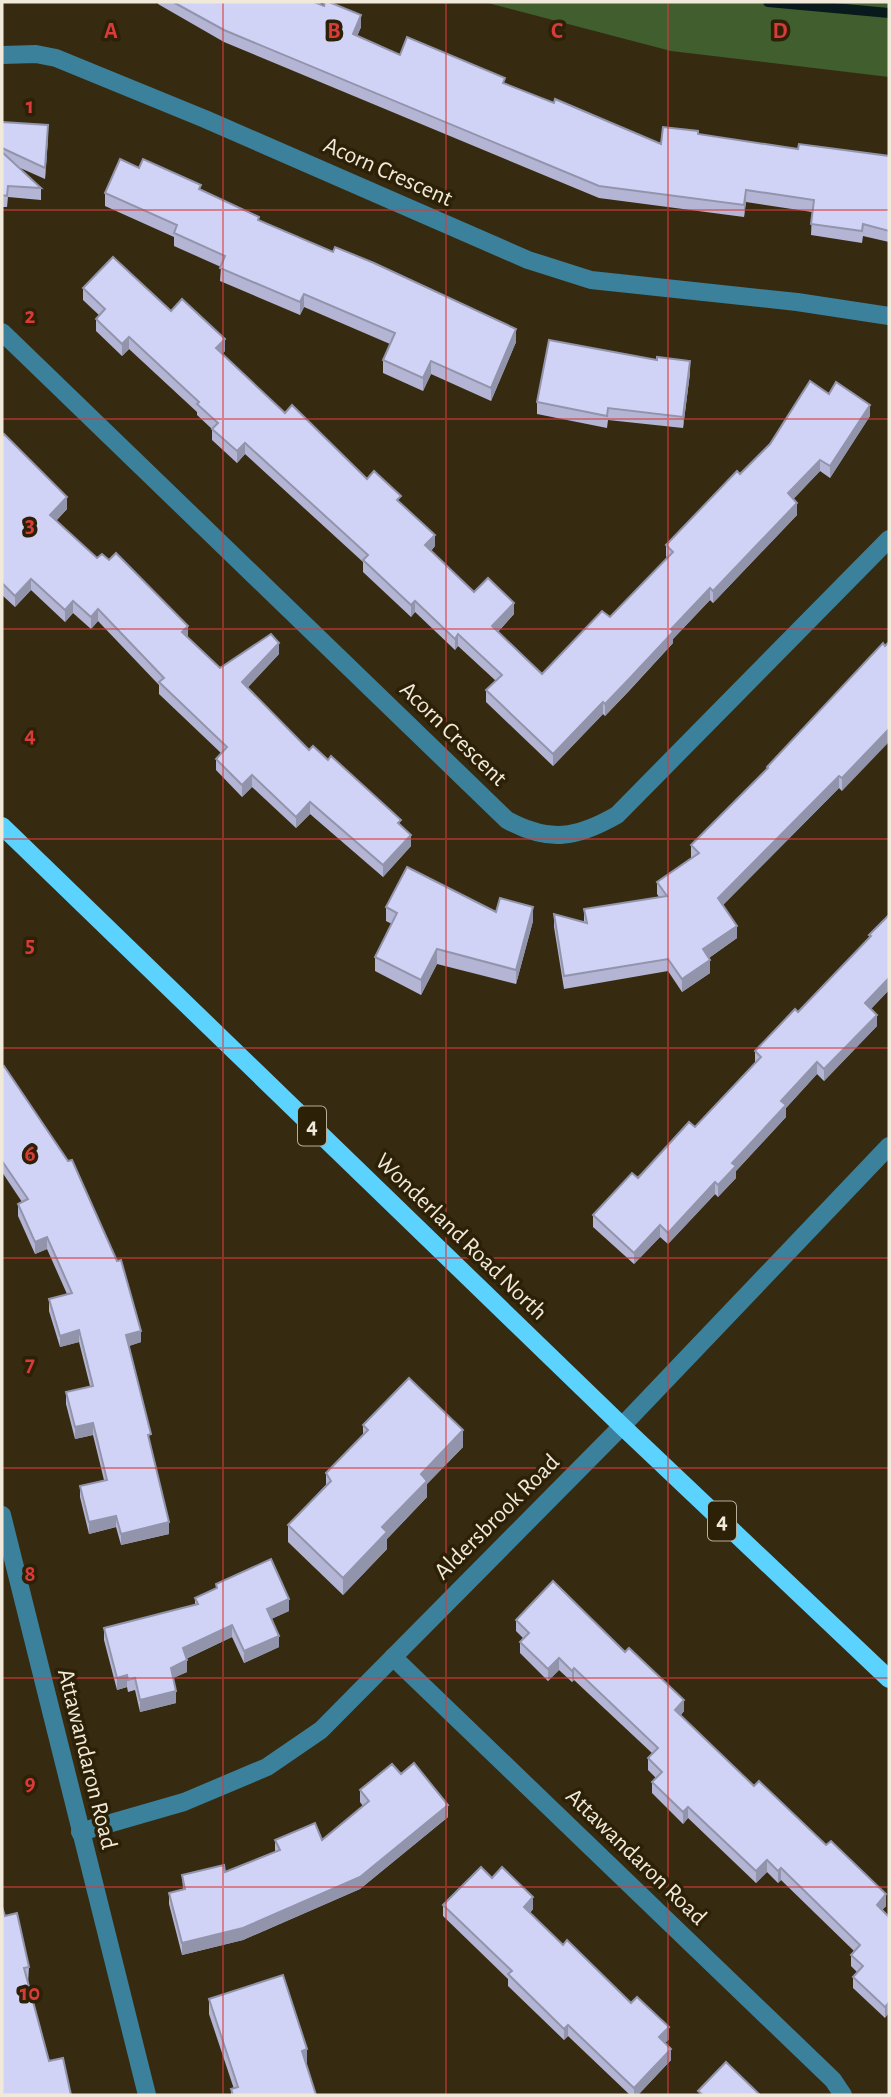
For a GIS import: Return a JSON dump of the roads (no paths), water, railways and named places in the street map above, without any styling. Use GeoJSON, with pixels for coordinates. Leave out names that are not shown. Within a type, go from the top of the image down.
{"type":"FeatureCollection","features":[{"type":"Feature","properties":{"kind":"main road","name":"Wonderland Road North"},"geometry":{"type":"LineString","coordinates":[[2,826],[622,1426],[889,1679]]}},
{"type":"Feature","properties":{"kind":"street","name":"Acorn Crescent"},"geometry":{"type":"LineString","coordinates":[[2,55],[36,54],[55,58],[205,119],[528,260],[566,273],[591,280],[797,302],[889,316]]}},
{"type":"Feature","properties":{"kind":"street","name":"Acorn Crescent"},"geometry":{"type":"LineString","coordinates":[[2,332],[497,811],[529,832],[560,835],[576,833],[596,827],[617,815],[889,539]]}},
{"type":"Feature","properties":{"kind":"street","name":"Aldersbrook Road"},"geometry":{"type":"LineString","coordinates":[[80,1832],[184,1802],[267,1767],[321,1730],[622,1426],[889,1146]]}},
{"type":"Feature","properties":{"kind":"street","name":"Attawandaron Road"},"geometry":{"type":"LineString","coordinates":[[2,1515],[147,2095]]}},
{"type":"Feature","properties":{"kind":"street","name":"Attawandaron Road"},"geometry":{"type":"LineString","coordinates":[[393,1657],[833,2080],[843,2095]]}},
{"type":"Feature","properties":{"kind":"waterway"},"geometry":{"type":"LineString","coordinates":[[768,2],[889,13]]}}]}
